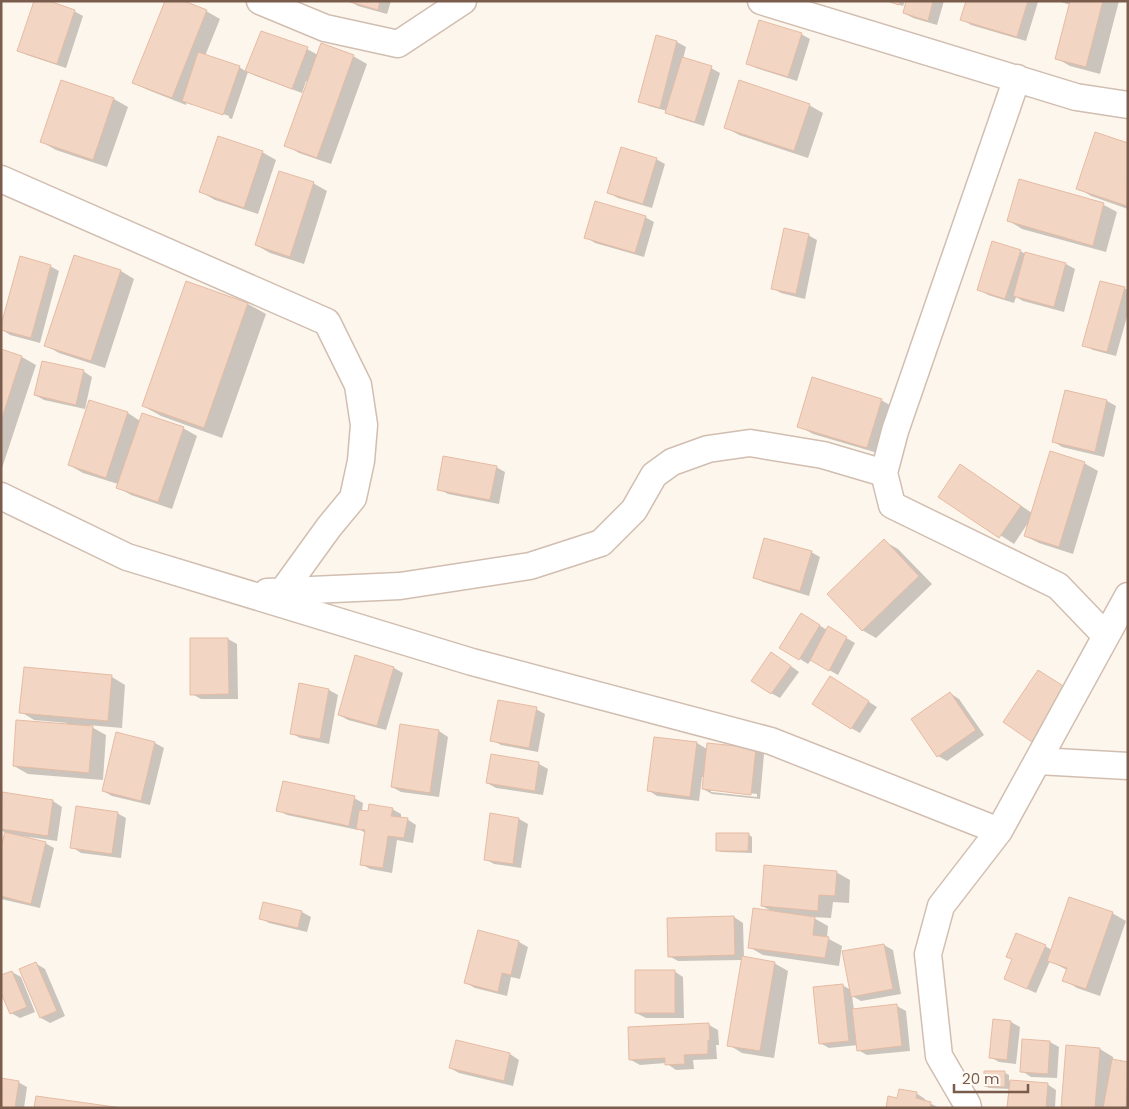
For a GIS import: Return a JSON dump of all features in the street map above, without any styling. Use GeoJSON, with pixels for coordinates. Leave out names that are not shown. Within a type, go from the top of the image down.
{"type":"FeatureCollection","features":[{"type":"Feature","properties":{"kind":"street"},"geometry":{"type":"LineString","coordinates":[[260,1],[325,28],[398,44],[460,2]]}},
{"type":"Feature","properties":{"kind":"street"},"geometry":{"type":"LineString","coordinates":[[760,1],[1076,97],[1128,105]]}},
{"type":"Feature","properties":{"kind":"street"},"geometry":{"type":"LineString","coordinates":[[1017,78],[895,431],[884,472],[892,505],[1058,586],[1106,636]]}},
{"type":"Feature","properties":{"kind":"street"},"geometry":{"type":"LineString","coordinates":[[1,179],[327,322],[358,385],[364,425],[361,461],[354,498],[329,526],[282,592]]}},
{"type":"Feature","properties":{"kind":"street"},"geometry":{"type":"LineString","coordinates":[[247,593],[400,586],[530,566],[601,543],[634,510],[654,475],[672,462],[708,449],[750,443],[823,455],[884,472]]}},
{"type":"Feature","properties":{"kind":"street"},"geometry":{"type":"LineString","coordinates":[[1,496],[127,557],[472,662],[770,740],[999,831]]}},
{"type":"Feature","properties":{"kind":"street"},"geometry":{"type":"LineString","coordinates":[[968,1108],[939,1056],[928,954],[941,906],[999,831],[1128,596]]}},
{"type":"Feature","properties":{"kind":"street"},"geometry":{"type":"LineString","coordinates":[[1038,761],[1128,766]]}},
{"type":"Feature","properties":{"kind":"building"},"geometry":{"type":"Polygon","coordinates":[[[34,1],[49,1],[75,10],[57,64],[17,51],[34,1]]]}},
{"type":"Feature","properties":{"kind":"building"},"geometry":{"type":"Polygon","coordinates":[[[165,1],[184,1],[207,10],[172,98],[132,83],[165,1]]]}},
{"type":"Feature","properties":{"kind":"building"},"geometry":{"type":"Polygon","coordinates":[[[347,1],[380,1],[378,10],[347,1]]]}},
{"type":"Feature","properties":{"kind":"building"},"geometry":{"type":"Polygon","coordinates":[[[887,1],[900,1],[899,5],[887,1]]]}},
{"type":"Feature","properties":{"kind":"building"},"geometry":{"type":"Polygon","coordinates":[[[906,1],[933,1],[928,21],[903,13],[906,1]]]}},
{"type":"Feature","properties":{"kind":"building"},"geometry":{"type":"Polygon","coordinates":[[[966,1],[1028,1],[1017,37],[960,20],[966,1]]]}},
{"type":"Feature","properties":{"kind":"building"},"geometry":{"type":"Polygon","coordinates":[[[1070,1],[1103,1],[1086,67],[1055,59],[1070,1]]]}},
{"type":"Feature","properties":{"kind":"building"},"geometry":{"type":"Polygon","coordinates":[[[759,20],[802,33],[788,77],[746,64],[759,20]]]}},
{"type":"Feature","properties":{"kind":"building"},"geometry":{"type":"Polygon","coordinates":[[[261,31],[308,47],[292,89],[245,71],[261,31]]]}},
{"type":"Feature","properties":{"kind":"building"},"geometry":{"type":"Polygon","coordinates":[[[656,35],[677,41],[660,108],[638,102],[656,35]]]}},
{"type":"Feature","properties":{"kind":"building"},"geometry":{"type":"Polygon","coordinates":[[[321,43],[354,55],[317,158],[284,146],[321,43]]]}},
{"type":"Feature","properties":{"kind":"building"},"geometry":{"type":"Polygon","coordinates":[[[198,52],[240,66],[223,115],[182,101],[198,52]]]}},
{"type":"Feature","properties":{"kind":"building"},"geometry":{"type":"Polygon","coordinates":[[[682,57],[712,66],[695,122],[665,113],[682,57]]]}},
{"type":"Feature","properties":{"kind":"building"},"geometry":{"type":"Polygon","coordinates":[[[61,80],[114,98],[93,160],[40,142],[61,80]]]}},
{"type":"Feature","properties":{"kind":"building"},"geometry":{"type":"Polygon","coordinates":[[[739,80],[810,104],[794,151],[724,128],[739,80]]]}},
{"type":"Feature","properties":{"kind":"building"},"geometry":{"type":"Polygon","coordinates":[[[1095,132],[1128,143],[1127,206],[1076,189],[1095,132]]]}},
{"type":"Feature","properties":{"kind":"building"},"geometry":{"type":"Polygon","coordinates":[[[218,136],[263,151],[244,208],[199,192],[218,136]]]}},
{"type":"Feature","properties":{"kind":"building"},"geometry":{"type":"Polygon","coordinates":[[[621,147],[657,158],[643,204],[607,193],[621,147]]]}},
{"type":"Feature","properties":{"kind":"building"},"geometry":{"type":"Polygon","coordinates":[[[279,171],[314,182],[290,257],[255,245],[279,171]]]}},
{"type":"Feature","properties":{"kind":"building"},"geometry":{"type":"Polygon","coordinates":[[[1019,179],[1104,203],[1093,246],[1007,221],[1019,179]]]}},
{"type":"Feature","properties":{"kind":"building"},"geometry":{"type":"Polygon","coordinates":[[[595,201],[646,216],[635,253],[584,238],[595,201]]]}},
{"type":"Feature","properties":{"kind":"building"},"geometry":{"type":"Polygon","coordinates":[[[784,228],[809,234],[796,294],[771,289],[784,228]]]}},
{"type":"Feature","properties":{"kind":"building"},"geometry":{"type":"Polygon","coordinates":[[[992,241],[1021,250],[1005,299],[977,290],[992,241]]]}},
{"type":"Feature","properties":{"kind":"building"},"geometry":{"type":"Polygon","coordinates":[[[1025,252],[1066,263],[1054,307],[1013,296],[1025,252]]]}},
{"type":"Feature","properties":{"kind":"building"},"geometry":{"type":"Polygon","coordinates":[[[74,255],[121,270],[91,361],[44,346],[74,255]]]}},
{"type":"Feature","properties":{"kind":"building"},"geometry":{"type":"Polygon","coordinates":[[[20,256],[51,265],[31,338],[1,330],[20,256]]]}},
{"type":"Feature","properties":{"kind":"building"},"geometry":{"type":"Polygon","coordinates":[[[186,281],[248,303],[204,428],[142,406],[186,281]]]}},
{"type":"Feature","properties":{"kind":"building"},"geometry":{"type":"Polygon","coordinates":[[[1100,281],[1125,287],[1107,352],[1082,346],[1100,281]]]}},
{"type":"Feature","properties":{"kind":"building"},"geometry":{"type":"Polygon","coordinates":[[[1,349],[22,356],[1,421],[1,349]]]}},
{"type":"Feature","properties":{"kind":"building"},"geometry":{"type":"Polygon","coordinates":[[[42,361],[84,370],[76,405],[34,395],[42,361]]]}},
{"type":"Feature","properties":{"kind":"building"},"geometry":{"type":"Polygon","coordinates":[[[812,377],[882,399],[867,448],[797,427],[812,377]]]}},
{"type":"Feature","properties":{"kind":"building"},"geometry":{"type":"Polygon","coordinates":[[[1065,390],[1107,400],[1095,452],[1052,442],[1065,390]]]}},
{"type":"Feature","properties":{"kind":"building"},"geometry":{"type":"Polygon","coordinates":[[[89,400],[128,412],[106,478],[68,465],[89,400]]]}},
{"type":"Feature","properties":{"kind":"building"},"geometry":{"type":"Polygon","coordinates":[[[142,413],[184,427],[158,502],[116,488],[142,413]]]}},
{"type":"Feature","properties":{"kind":"building"},"geometry":{"type":"Polygon","coordinates":[[[1050,451],[1085,462],[1059,547],[1024,536],[1050,451]]]}},
{"type":"Feature","properties":{"kind":"building"},"geometry":{"type":"Polygon","coordinates":[[[443,456],[497,466],[490,500],[437,490],[443,456]]]}},
{"type":"Feature","properties":{"kind":"building"},"geometry":{"type":"Polygon","coordinates":[[[960,464],[1021,506],[999,538],[938,497],[960,464]]]}},
{"type":"Feature","properties":{"kind":"building"},"geometry":{"type":"Polygon","coordinates":[[[764,538],[812,551],[800,591],[753,578],[764,538]]]}},
{"type":"Feature","properties":{"kind":"building"},"geometry":{"type":"Polygon","coordinates":[[[884,539],[919,576],[862,631],[827,594],[884,539]]]}},
{"type":"Feature","properties":{"kind":"building"},"geometry":{"type":"Polygon","coordinates":[[[801,613],[820,625],[799,660],[779,648],[801,613]]]}},
{"type":"Feature","properties":{"kind":"building"},"geometry":{"type":"Polygon","coordinates":[[[828,626],[847,637],[829,671],[810,660],[828,626]]]}},
{"type":"Feature","properties":{"kind":"building"},"geometry":{"type":"Polygon","coordinates":[[[190,638],[228,638],[229,694],[190,695],[190,638]]]}},
{"type":"Feature","properties":{"kind":"building"},"geometry":{"type":"Polygon","coordinates":[[[771,652],[791,666],[771,694],[751,681],[771,652]]]}},
{"type":"Feature","properties":{"kind":"building"},"geometry":{"type":"Polygon","coordinates":[[[355,655],[394,667],[377,726],[338,715],[355,655]]]}},
{"type":"Feature","properties":{"kind":"building"},"geometry":{"type":"Polygon","coordinates":[[[24,667],[112,675],[108,721],[19,713],[24,667]]]}},
{"type":"Feature","properties":{"kind":"building"},"geometry":{"type":"Polygon","coordinates":[[[1038,670],[1068,689],[1032,742],[1003,722],[1038,670]]]}},
{"type":"Feature","properties":{"kind":"building"},"geometry":{"type":"Polygon","coordinates":[[[830,676],[869,701],[851,729],[812,704],[830,676]]]}},
{"type":"Feature","properties":{"kind":"building"},"geometry":{"type":"Polygon","coordinates":[[[299,683],[329,689],[320,739],[290,734],[299,683]]]}},
{"type":"Feature","properties":{"kind":"building"},"geometry":{"type":"Polygon","coordinates":[[[950,692],[976,730],[937,757],[911,719],[950,692]]]}},
{"type":"Feature","properties":{"kind":"building"},"geometry":{"type":"Polygon","coordinates":[[[498,700],[537,707],[529,748],[490,741],[498,700]]]}},
{"type":"Feature","properties":{"kind":"building"},"geometry":{"type":"Polygon","coordinates":[[[16,720],[93,726],[89,773],[13,766],[16,720]]]}},
{"type":"Feature","properties":{"kind":"building"},"geometry":{"type":"Polygon","coordinates":[[[400,724],[439,730],[430,793],[391,787],[400,724]]]}},
{"type":"Feature","properties":{"kind":"building"},"geometry":{"type":"Polygon","coordinates":[[[116,732],[155,742],[141,801],[102,791],[116,732]]]}},
{"type":"Feature","properties":{"kind":"building"},"geometry":{"type":"Polygon","coordinates":[[[654,737],[697,742],[690,797],[647,791],[654,737]]]}},
{"type":"Feature","properties":{"kind":"building"},"geometry":{"type":"Polygon","coordinates":[[[707,743],[756,748],[751,795],[702,789],[707,743]]]}},
{"type":"Feature","properties":{"kind":"building"},"geometry":{"type":"Polygon","coordinates":[[[491,754],[539,762],[535,791],[486,783],[491,754]]]}},
{"type":"Feature","properties":{"kind":"building"},"geometry":{"type":"Polygon","coordinates":[[[283,781],[355,796],[349,826],[276,811],[283,781]]]}},
{"type":"Feature","properties":{"kind":"building"},"geometry":{"type":"Polygon","coordinates":[[[2,792],[53,800],[48,836],[1,829],[2,792]]]}},
{"type":"Feature","properties":{"kind":"building"},"geometry":{"type":"Polygon","coordinates":[[[369,804],[393,808],[391,816],[408,818],[404,838],[388,836],[383,868],[360,865],[365,830],[356,829],[359,810],[368,811],[369,804]]]}},
{"type":"Feature","properties":{"kind":"building"},"geometry":{"type":"Polygon","coordinates":[[[76,806],[118,812],[112,854],[70,848],[76,806]]]}},
{"type":"Feature","properties":{"kind":"building"},"geometry":{"type":"Polygon","coordinates":[[[490,813],[519,818],[513,864],[484,860],[490,813]]]}},
{"type":"Feature","properties":{"kind":"building"},"geometry":{"type":"Polygon","coordinates":[[[5,832],[46,842],[31,904],[1,896],[1,847],[5,832]]]}},
{"type":"Feature","properties":{"kind":"building"},"geometry":{"type":"Polygon","coordinates":[[[716,833],[749,833],[748,851],[716,851],[716,833]]]}},
{"type":"Feature","properties":{"kind":"building"},"geometry":{"type":"Polygon","coordinates":[[[764,865],[837,871],[835,896],[819,895],[818,911],[761,906],[764,865]]]}},
{"type":"Feature","properties":{"kind":"building"},"geometry":{"type":"Polygon","coordinates":[[[1069,897],[1113,912],[1086,989],[1062,981],[1067,968],[1047,961],[1069,897]]]}},
{"type":"Feature","properties":{"kind":"building"},"geometry":{"type":"Polygon","coordinates":[[[263,902],[302,911],[298,928],[259,919],[263,902]]]}},
{"type":"Feature","properties":{"kind":"building"},"geometry":{"type":"Polygon","coordinates":[[[753,908],[815,917],[813,935],[829,937],[825,958],[748,948],[753,908]]]}},
{"type":"Feature","properties":{"kind":"building"},"geometry":{"type":"Polygon","coordinates":[[[734,916],[735,955],[668,957],[667,918],[734,916]]]}},
{"type":"Feature","properties":{"kind":"building"},"geometry":{"type":"Polygon","coordinates":[[[478,930],[519,941],[511,975],[502,973],[498,992],[464,983],[478,930]]]}},
{"type":"Feature","properties":{"kind":"building"},"geometry":{"type":"Polygon","coordinates":[[[1016,933],[1046,945],[1027,989],[1004,979],[1012,959],[1006,957],[1016,933]]]}},
{"type":"Feature","properties":{"kind":"building"},"geometry":{"type":"Polygon","coordinates":[[[884,944],[893,989],[851,997],[842,951],[884,944]]]}},
{"type":"Feature","properties":{"kind":"building"},"geometry":{"type":"Polygon","coordinates":[[[742,956],[775,962],[760,1051],[727,1046],[742,956]]]}},
{"type":"Feature","properties":{"kind":"building"},"geometry":{"type":"Polygon","coordinates":[[[36,962],[57,1011],[40,1018],[19,969],[36,962]]]}},
{"type":"Feature","properties":{"kind":"building"},"geometry":{"type":"Polygon","coordinates":[[[635,970],[675,970],[675,1013],[635,1013],[635,970]]]}},
{"type":"Feature","properties":{"kind":"building"},"geometry":{"type":"Polygon","coordinates":[[[12,971],[27,1007],[10,1014],[1,993],[1,975],[12,971]]]}},
{"type":"Feature","properties":{"kind":"building"},"geometry":{"type":"Polygon","coordinates":[[[843,984],[849,1041],[819,1044],[813,987],[843,984]]]}},
{"type":"Feature","properties":{"kind":"building"},"geometry":{"type":"Polygon","coordinates":[[[897,1004],[902,1046],[857,1051],[852,1009],[897,1004]]]}},
{"type":"Feature","properties":{"kind":"building"},"geometry":{"type":"Polygon","coordinates":[[[993,1019],[1011,1021],[1007,1060],[989,1058],[993,1019]]]}},
{"type":"Feature","properties":{"kind":"building"},"geometry":{"type":"Polygon","coordinates":[[[709,1023],[710,1040],[708,1040],[708,1054],[684,1055],[685,1064],[665,1065],[665,1058],[629,1060],[628,1027],[709,1023]]]}},
{"type":"Feature","properties":{"kind":"building"},"geometry":{"type":"Polygon","coordinates":[[[1022,1039],[1050,1041],[1048,1074],[1020,1072],[1022,1039]]]}},
{"type":"Feature","properties":{"kind":"building"},"geometry":{"type":"Polygon","coordinates":[[[456,1040],[510,1053],[504,1081],[449,1068],[456,1040]]]}},
{"type":"Feature","properties":{"kind":"building"},"geometry":{"type":"Polygon","coordinates":[[[1066,1045],[1100,1048],[1095,1108],[1061,1108],[1066,1045]]]}},
{"type":"Feature","properties":{"kind":"building"},"geometry":{"type":"Polygon","coordinates":[[[1112,1059],[1128,1062],[1126,1108],[1103,1108],[1112,1059]]]}},
{"type":"Feature","properties":{"kind":"building"},"geometry":{"type":"Polygon","coordinates":[[[984,1071],[1005,1071],[1005,1087],[984,1086],[984,1071]]]}},
{"type":"Feature","properties":{"kind":"building"},"geometry":{"type":"Polygon","coordinates":[[[1,1078],[19,1081],[15,1108],[1,1108],[1,1078]]]}},
{"type":"Feature","properties":{"kind":"building"},"geometry":{"type":"Polygon","coordinates":[[[1010,1080],[1048,1083],[1046,1108],[1007,1108],[1010,1080]]]}},
{"type":"Feature","properties":{"kind":"building"},"geometry":{"type":"Polygon","coordinates":[[[899,1089],[917,1092],[916,1098],[931,1102],[930,1108],[886,1108],[888,1096],[897,1098],[899,1089]]]}},
{"type":"Feature","properties":{"kind":"building"},"geometry":{"type":"Polygon","coordinates":[[[36,1096],[122,1108],[34,1108],[36,1096]]]}}]}
